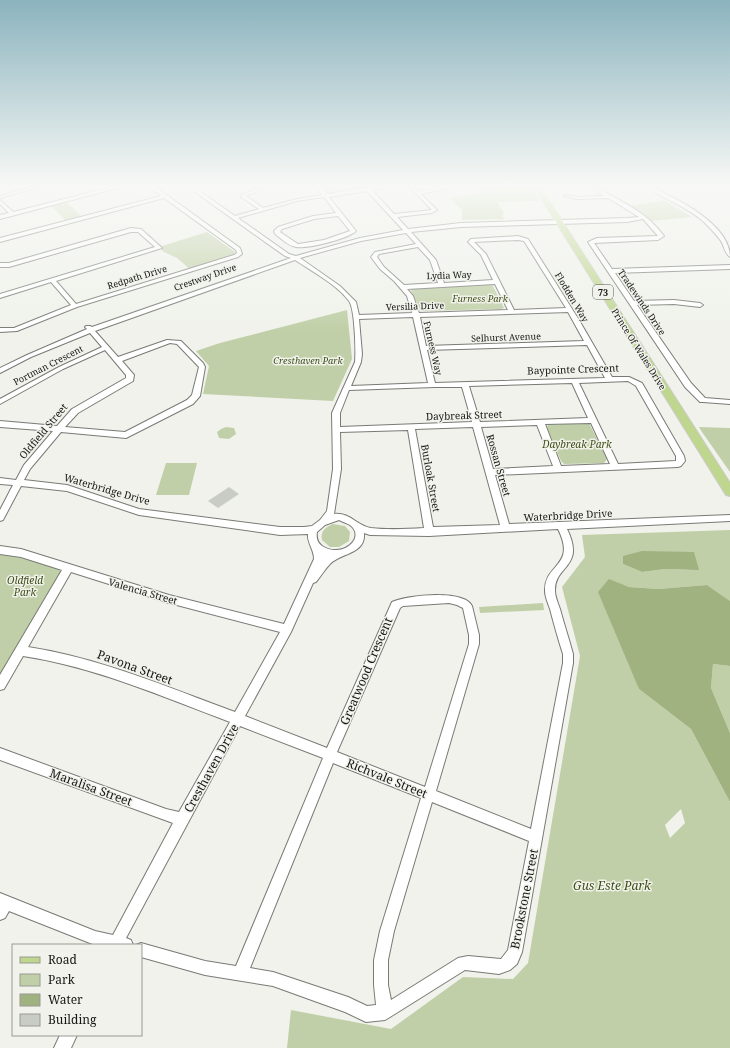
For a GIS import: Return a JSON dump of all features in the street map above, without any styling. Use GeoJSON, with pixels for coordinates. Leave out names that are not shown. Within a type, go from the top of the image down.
{"type":"FeatureCollection","features":[{"type":"Feature","properties":{"kind":"main road","name":"Prince Of Wales Drive"},"geometry":{"type":"LineString","coordinates":[[567,234],[730,492]]}},
{"type":"Feature","properties":{"kind":"street"},"geometry":{"type":"LineString","coordinates":[[0,240],[23,234]]}},
{"type":"Feature","properties":{"kind":"street"},"geometry":{"type":"LineString","coordinates":[[0,265],[9,265],[117,234]]}},
{"type":"Feature","properties":{"kind":"street"},"geometry":{"type":"LineString","coordinates":[[0,296],[159,248],[143,234]]}},
{"type":"Feature","properties":{"kind":"street","name":"Redpath Drive"},"geometry":{"type":"LineString","coordinates":[[0,330],[15,330],[75,306],[236,256],[240,252],[217,234]]}},
{"type":"Feature","properties":{"kind":"street"},"geometry":{"type":"LineString","coordinates":[[261,234],[344,291],[353,302],[356,317],[359,354],[358,362],[338,407],[337,469],[331,512],[314,529],[312,535],[315,544],[322,551],[337,555],[351,550],[359,541],[360,533],[358,527],[353,522],[344,518],[331,518],[324,520]]}},
{"type":"Feature","properties":{"kind":"street"},"geometry":{"type":"LineString","coordinates":[[278,234],[299,246],[347,234]]}},
{"type":"Feature","properties":{"kind":"street","name":"Crestway Drive"},"geometry":{"type":"LineString","coordinates":[[0,369],[50,342],[294,257],[384,234]]}},
{"type":"Feature","properties":{"kind":"street"},"geometry":{"type":"LineString","coordinates":[[409,234],[433,260],[441,284]]}},
{"type":"Feature","properties":{"kind":"street","name":"Tradewinds Drive"},"geometry":{"type":"LineString","coordinates":[[658,234],[660,236],[658,238],[596,240],[591,242],[688,385],[699,397],[708,401],[730,402]]}},
{"type":"Feature","properties":{"kind":"street"},"geometry":{"type":"LineString","coordinates":[[717,234],[722,239],[730,255]]}},
{"type":"Feature","properties":{"kind":"street","name":"Flodden Way"},"geometry":{"type":"LineString","coordinates":[[512,312],[483,254],[472,241],[482,239],[525,239],[570,310],[609,379]]}},
{"type":"Feature","properties":{"kind":"street","name":"Furness Way"},"geometry":{"type":"LineString","coordinates":[[419,245],[377,253],[374,257],[382,268],[403,287],[410,296],[416,315],[432,386]]}},
{"type":"Feature","properties":{"kind":"street"},"geometry":{"type":"LineString","coordinates":[[610,270],[730,267]]}},
{"type":"Feature","properties":{"kind":"street"},"geometry":{"type":"LineString","coordinates":[[53,281],[75,306]]}},
{"type":"Feature","properties":{"kind":"street","name":"Lydia Way"},"geometry":{"type":"LineString","coordinates":[[403,287],[496,282]]}},
{"type":"Feature","properties":{"kind":"street"},"geometry":{"type":"LineString","coordinates":[[632,303],[674,302],[700,304]]}},
{"type":"Feature","properties":{"kind":"street","name":"Versilia Drive"},"geometry":{"type":"LineString","coordinates":[[356,317],[570,310]]}},
{"type":"Feature","properties":{"kind":"street","name":"Oldfield Street"},"geometry":{"type":"LineString","coordinates":[[0,518],[27,467],[80,406],[130,378],[130,375],[118,360],[90,328]]}},
{"type":"Feature","properties":{"kind":"street"},"geometry":{"type":"LineString","coordinates":[[0,424],[126,435],[190,402],[196,396],[202,367],[201,364],[179,342],[170,341],[118,360]]}},
{"type":"Feature","properties":{"kind":"street","name":"Selhurst Avenue"},"geometry":{"type":"LineString","coordinates":[[424,348],[588,343]]}},
{"type":"Feature","properties":{"kind":"street","name":"Portman Crescent"},"geometry":{"type":"LineString","coordinates":[[0,402],[61,368],[107,347]]}},
{"type":"Feature","properties":{"kind":"street","name":"Baypointe Crescent"},"geometry":{"type":"LineString","coordinates":[[347,388],[629,379],[639,385],[680,456],[681,461],[678,464],[490,472]]}},
{"type":"Feature","properties":{"kind":"street"},"geometry":{"type":"LineString","coordinates":[[574,380],[616,467]]}},
{"type":"Feature","properties":{"kind":"street","name":"Rossan Street"},"geometry":{"type":"LineString","coordinates":[[465,384],[506,528]]}},
{"type":"Feature","properties":{"kind":"street","name":"Daybreak Street"},"geometry":{"type":"LineString","coordinates":[[337,430],[593,420]]}},
{"type":"Feature","properties":{"kind":"street"},"geometry":{"type":"LineString","coordinates":[[540,422],[558,469]]}},
{"type":"Feature","properties":{"kind":"street","name":"Burloak Street"},"geometry":{"type":"LineString","coordinates":[[411,427],[429,532]]}},
{"type":"Feature","properties":{"kind":"street","name":"Waterbridge Drive"},"geometry":{"type":"LineString","coordinates":[[0,481],[67,488],[139,512],[280,531],[304,531],[314,529]]}},
{"type":"Feature","properties":{"kind":"street"},"geometry":{"type":"LineString","coordinates":[[333,489],[339,512],[344,518]]}},
{"type":"Feature","properties":{"kind":"street","name":"Waterbridge Drive"},"geometry":{"type":"LineString","coordinates":[[358,527],[370,531],[429,532],[730,518]]}},
{"type":"Feature","properties":{"kind":"street","name":"Brookstone Street"},"geometry":{"type":"LineString","coordinates":[[142,950],[205,968],[273,979],[348,1005],[366,1014],[385,1012],[463,963],[473,962],[502,966],[510,961],[515,952],[568,654],[549,584],[567,558],[569,551],[569,544],[561,526]]}},
{"type":"Feature","properties":{"kind":"street","name":"Waterbridge Drive"},"geometry":{"type":"LineString","coordinates":[[280,531],[315,544]]}},
{"type":"Feature","properties":{"kind":"street","name":"Waterbridge Drive"},"geometry":{"type":"LineString","coordinates":[[359,541],[365,538],[408,532]]}},
{"type":"Feature","properties":{"kind":"street","name":"Cresthaven Drive"},"geometry":{"type":"LineString","coordinates":[[119,944],[182,819],[287,628],[319,558],[319,552],[315,544]]}},
{"type":"Feature","properties":{"kind":"street","name":"Valencia Street"},"geometry":{"type":"LineString","coordinates":[[0,550],[21,553],[169,599],[287,628]]}},
{"type":"Feature","properties":{"kind":"street","name":"Cresthaven Drive"},"geometry":{"type":"LineString","coordinates":[[305,589],[327,561],[337,555]]}},
{"type":"Feature","properties":{"kind":"street"},"geometry":{"type":"LineString","coordinates":[[0,685],[68,568]]}},
{"type":"Feature","properties":{"kind":"street","name":"Greatwood Crescent"},"geometry":{"type":"LineString","coordinates":[[240,974],[330,755],[396,605],[402,602],[449,599],[460,600],[467,606],[474,634],[474,644],[387,930],[381,960],[381,985],[385,1012]]}},
{"type":"Feature","properties":{"kind":"street","name":"Pavona Street"},"geometry":{"type":"LineString","coordinates":[[20,651],[53,656],[109,671],[238,719]]}},
{"type":"Feature","properties":{"kind":"street","name":"Richvale Street"},"geometry":{"type":"LineString","coordinates":[[238,719],[536,837]]}},
{"type":"Feature","properties":{"kind":"street","name":"Maralisa Street"},"geometry":{"type":"LineString","coordinates":[[0,754],[182,819]]}},
{"type":"Feature","properties":{"kind":"street"},"geometry":{"type":"LineString","coordinates":[[2,905],[95,938],[119,944]]}},
{"type":"Feature","properties":{"kind":"street"},"geometry":{"type":"LineString","coordinates":[[62,1048],[68,1036]]}},
{"type":"Feature","properties":{"kind":"green space"},"geometry":{"type":"Polygon","coordinates":[[[201,234],[210,234],[235,252],[234,256],[191,270],[177,258],[162,251],[162,246],[201,234]]]}},
{"type":"Feature","properties":{"kind":"green space","name":"Furness Park"},"geometry":{"type":"Polygon","coordinates":[[[493,286],[504,308],[421,311],[411,291],[413,288],[493,286]]]}},
{"type":"Feature","properties":{"kind":"green space","name":"Cresthaven Park"},"geometry":{"type":"Polygon","coordinates":[[[347,310],[352,359],[333,401],[203,394],[209,366],[196,351],[220,343],[347,310]]]}},
{"type":"Feature","properties":{"kind":"green space","name":"Daybreak Park"},"geometry":{"type":"Polygon","coordinates":[[[589,423],[607,459],[604,463],[564,464],[561,461],[547,428],[548,425],[589,423]]]}},
{"type":"Feature","properties":{"kind":"green space"},"geometry":{"type":"Polygon","coordinates":[[[226,427],[234,428],[236,434],[229,439],[219,438],[217,432],[226,427]]]}},
{"type":"Feature","properties":{"kind":"green space"},"geometry":{"type":"Polygon","coordinates":[[[699,427],[730,428],[730,472],[702,432],[699,427]]]}},
{"type":"Feature","properties":{"kind":"green space"},"geometry":{"type":"Polygon","coordinates":[[[166,463],[197,463],[189,495],[156,495],[166,463]]]}},
{"type":"Feature","properties":{"kind":"green space"},"geometry":{"type":"Polygon","coordinates":[[[333,524],[345,526],[350,532],[349,541],[339,547],[330,547],[322,540],[324,530],[333,524]]]}},
{"type":"Feature","properties":{"kind":"green space","name":"Gus Este Park"},"geometry":{"type":"Polygon","coordinates":[[[730,530],[730,601],[707,585],[658,589],[629,587],[609,580],[639,689],[691,729],[730,802],[730,1048],[287,1048],[291,1010],[391,1029],[463,977],[513,979],[528,963],[580,656],[562,587],[585,557],[582,535],[730,530]],[[623,564],[642,572],[665,569],[699,570],[623,564]],[[681,809],[665,825],[670,838],[685,823],[681,809]]]}},
{"type":"Feature","properties":{"kind":"green space","name":"Oldfield Park"},"geometry":{"type":"Polygon","coordinates":[[[0,553],[58,567],[61,573],[0,676],[0,553]]]}},
{"type":"Feature","properties":{"kind":"green space"},"geometry":{"type":"Polygon","coordinates":[[[543,603],[544,610],[480,613],[479,607],[543,603]]]}},
{"type":"Feature","properties":{"kind":"green space"},"geometry":{"type":"Polygon","coordinates":[[[713,664],[730,666],[730,733],[711,688],[713,664]]]}},
{"type":"Feature","properties":{"kind":"water"},"geometry":{"type":"Polygon","coordinates":[[[642,551],[694,552],[699,570],[665,569],[642,572],[623,564],[623,556],[642,551]]]}},
{"type":"Feature","properties":{"kind":"water"},"geometry":{"type":"Polygon","coordinates":[[[609,579],[629,587],[658,589],[707,585],[730,601],[730,666],[713,664],[711,688],[730,733],[730,802],[691,729],[639,689],[598,592],[609,579]]]}},
{"type":"Feature","properties":{"kind":"building"},"geometry":{"type":"Polygon","coordinates":[[[229,487],[239,494],[218,508],[208,501],[229,487]]]}}]}
